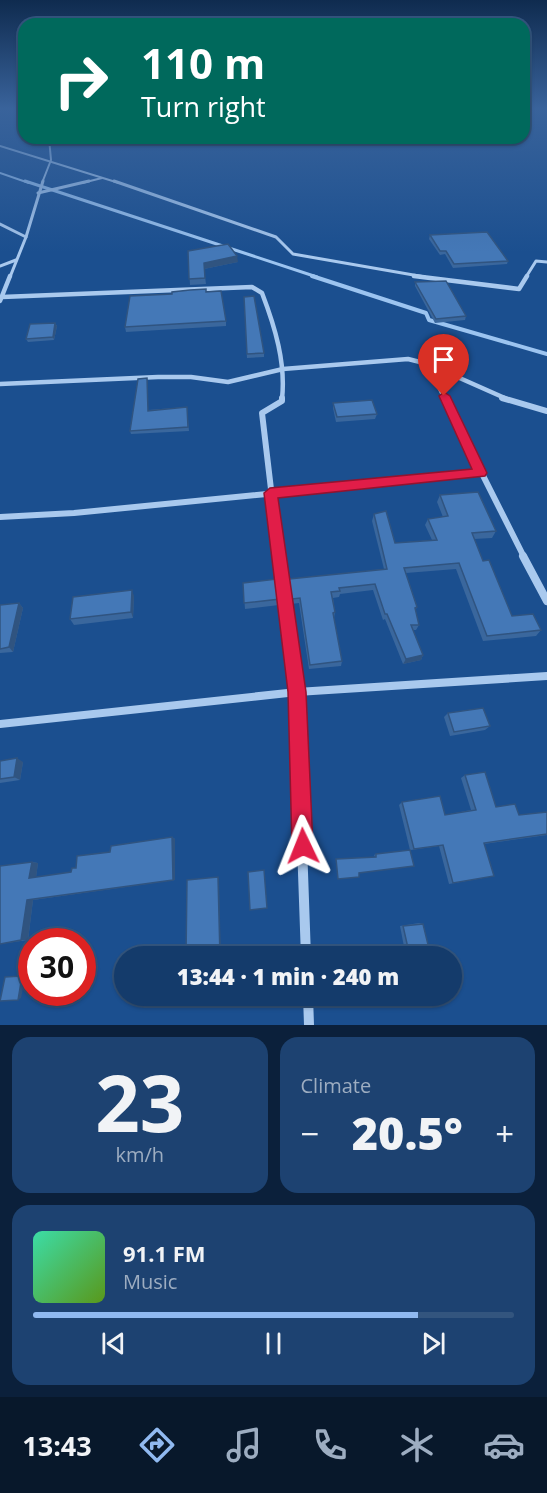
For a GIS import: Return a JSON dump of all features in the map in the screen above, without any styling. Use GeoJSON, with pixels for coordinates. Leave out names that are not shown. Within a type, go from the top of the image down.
{"type":"FeatureCollection","features":[{"type":"Feature","properties":{"kind":"street"},"geometry":{"type":"LineString","coordinates":[[39,157],[276,237],[293,254],[416,276],[519,289],[536,261],[547,261]]}},
{"type":"Feature","properties":{"kind":"street"},"geometry":{"type":"LineString","coordinates":[[51,157],[26,237],[1,299],[252,287],[262,293],[266,303],[285,384],[282,401],[262,413],[270,493],[297,692],[306,946]]}},
{"type":"Feature","properties":{"kind":"street"},"geometry":{"type":"LineString","coordinates":[[38,193],[104,177]]}},
{"type":"Feature","properties":{"kind":"street"},"geometry":{"type":"LineString","coordinates":[[0,224],[26,237]]}},
{"type":"Feature","properties":{"kind":"street"},"geometry":{"type":"LineString","coordinates":[[0,266],[16,260]]}},
{"type":"Feature","properties":{"kind":"street"},"geometry":{"type":"LineString","coordinates":[[0,384],[158,377],[191,377],[228,382],[283,369],[408,360],[428,364],[491,394],[547,411]]}},
{"type":"Feature","properties":{"kind":"street"},"geometry":{"type":"LineString","coordinates":[[428,364],[480,473],[547,601]]}},
{"type":"Feature","properties":{"kind":"street"},"geometry":{"type":"LineString","coordinates":[[0,517],[74,513],[480,473]]}},
{"type":"Feature","properties":{"kind":"street"},"geometry":{"type":"LineString","coordinates":[[0,724],[297,692],[547,676]]}},
{"type":"Feature","properties":{"kind":"street"},"geometry":{"type":"LineString","coordinates":[[308,1006],[309,1025]]}},
{"type":"Feature","properties":{"kind":"building"},"geometry":{"type":"Polygon","coordinates":[[[487,232],[508,261],[454,264],[446,251],[440,251],[430,235],[487,232]]]}},
{"type":"Feature","properties":{"kind":"building"},"geometry":{"type":"Polygon","coordinates":[[[228,244],[237,256],[204,263],[205,278],[189,279],[188,251],[228,244]]]}},
{"type":"Feature","properties":{"kind":"building"},"geometry":{"type":"Polygon","coordinates":[[[446,281],[466,316],[436,319],[415,282],[446,281]]]}},
{"type":"Feature","properties":{"kind":"building"},"geometry":{"type":"Polygon","coordinates":[[[206,289],[206,292],[221,291],[226,321],[125,327],[130,296],[172,294],[172,292],[206,289]]]}},
{"type":"Feature","properties":{"kind":"building"},"geometry":{"type":"Polygon","coordinates":[[[254,296],[264,353],[247,354],[244,297],[254,296]]]}},
{"type":"Feature","properties":{"kind":"building"},"geometry":{"type":"Polygon","coordinates":[[[55,323],[53,337],[26,339],[30,324],[55,323]]]}},
{"type":"Feature","properties":{"kind":"building"},"geometry":{"type":"Polygon","coordinates":[[[147,378],[148,411],[187,407],[188,427],[130,431],[138,379],[147,378]]]}},
{"type":"Feature","properties":{"kind":"building"},"geometry":{"type":"Polygon","coordinates":[[[372,400],[377,414],[337,417],[333,403],[372,400]]]}},
{"type":"Feature","properties":{"kind":"building"},"geometry":{"type":"Polygon","coordinates":[[[478,492],[496,531],[472,533],[483,561],[489,560],[512,616],[533,614],[541,630],[487,636],[459,563],[404,568],[417,607],[415,608],[419,625],[411,625],[423,655],[406,659],[387,614],[385,614],[375,584],[339,588],[340,591],[331,592],[342,661],[310,665],[300,598],[292,599],[289,579],[387,569],[374,514],[386,511],[395,543],[437,540],[428,519],[448,516],[440,495],[478,492]]]}},
{"type":"Feature","properties":{"kind":"building"},"geometry":{"type":"Polygon","coordinates":[[[277,579],[280,599],[244,603],[243,583],[277,579]]]}},
{"type":"Feature","properties":{"kind":"building"},"geometry":{"type":"Polygon","coordinates":[[[132,590],[131,612],[70,619],[73,597],[132,590]]]}},
{"type":"Feature","properties":{"kind":"building"},"geometry":{"type":"Polygon","coordinates":[[[19,603],[9,647],[0,649],[0,605],[19,603]]]}},
{"type":"Feature","properties":{"kind":"building"},"geometry":{"type":"Polygon","coordinates":[[[483,708],[490,726],[454,732],[448,713],[483,708]]]}},
{"type":"Feature","properties":{"kind":"building"},"geometry":{"type":"Polygon","coordinates":[[[17,758],[14,777],[0,779],[0,761],[17,758]]]}},
{"type":"Feature","properties":{"kind":"building"},"geometry":{"type":"Polygon","coordinates":[[[485,772],[496,807],[515,804],[519,815],[547,812],[547,834],[484,843],[494,876],[453,883],[443,845],[414,849],[402,802],[440,796],[445,815],[476,810],[465,775],[485,772]]]}},
{"type":"Feature","properties":{"kind":"building"},"geometry":{"type":"Polygon","coordinates":[[[172,837],[173,880],[27,900],[23,928],[18,928],[18,941],[0,944],[0,866],[32,862],[29,878],[71,872],[72,868],[76,868],[77,856],[110,852],[111,846],[172,837]]]}},
{"type":"Feature","properties":{"kind":"building"},"geometry":{"type":"Polygon","coordinates":[[[410,850],[414,866],[359,873],[359,877],[338,879],[336,859],[376,857],[376,854],[410,850]]]}},
{"type":"Feature","properties":{"kind":"building"},"geometry":{"type":"Polygon","coordinates":[[[264,870],[267,908],[250,910],[248,872],[264,870]]]}},
{"type":"Feature","properties":{"kind":"building"},"geometry":{"type":"Polygon","coordinates":[[[218,877],[220,946],[186,946],[187,880],[218,877]]]}},
{"type":"Feature","properties":{"kind":"building"},"geometry":{"type":"Polygon","coordinates":[[[423,924],[428,946],[408,946],[403,926],[423,924]]]}},
{"type":"Feature","properties":{"kind":"building"},"geometry":{"type":"Polygon","coordinates":[[[18,976],[18,1000],[0,1001],[5,977],[18,976]]]}},
{"type":"Feature","properties":{"kind":"waterway"},"geometry":{"type":"LineString","coordinates":[[0,173],[29,183]]}},
{"type":"Feature","properties":{"kind":"waterway"},"geometry":{"type":"LineString","coordinates":[[25,181],[317,277]]}},
{"type":"Feature","properties":{"kind":"waterway"},"geometry":{"type":"LineString","coordinates":[[312,276],[426,313],[429,320],[547,354]]}},
{"type":"Feature","properties":{"kind":"route"},"geometry":{"type":"LineString","coordinates":[[303,846],[297,692],[270,493],[480,473],[444,396]]}}]}
